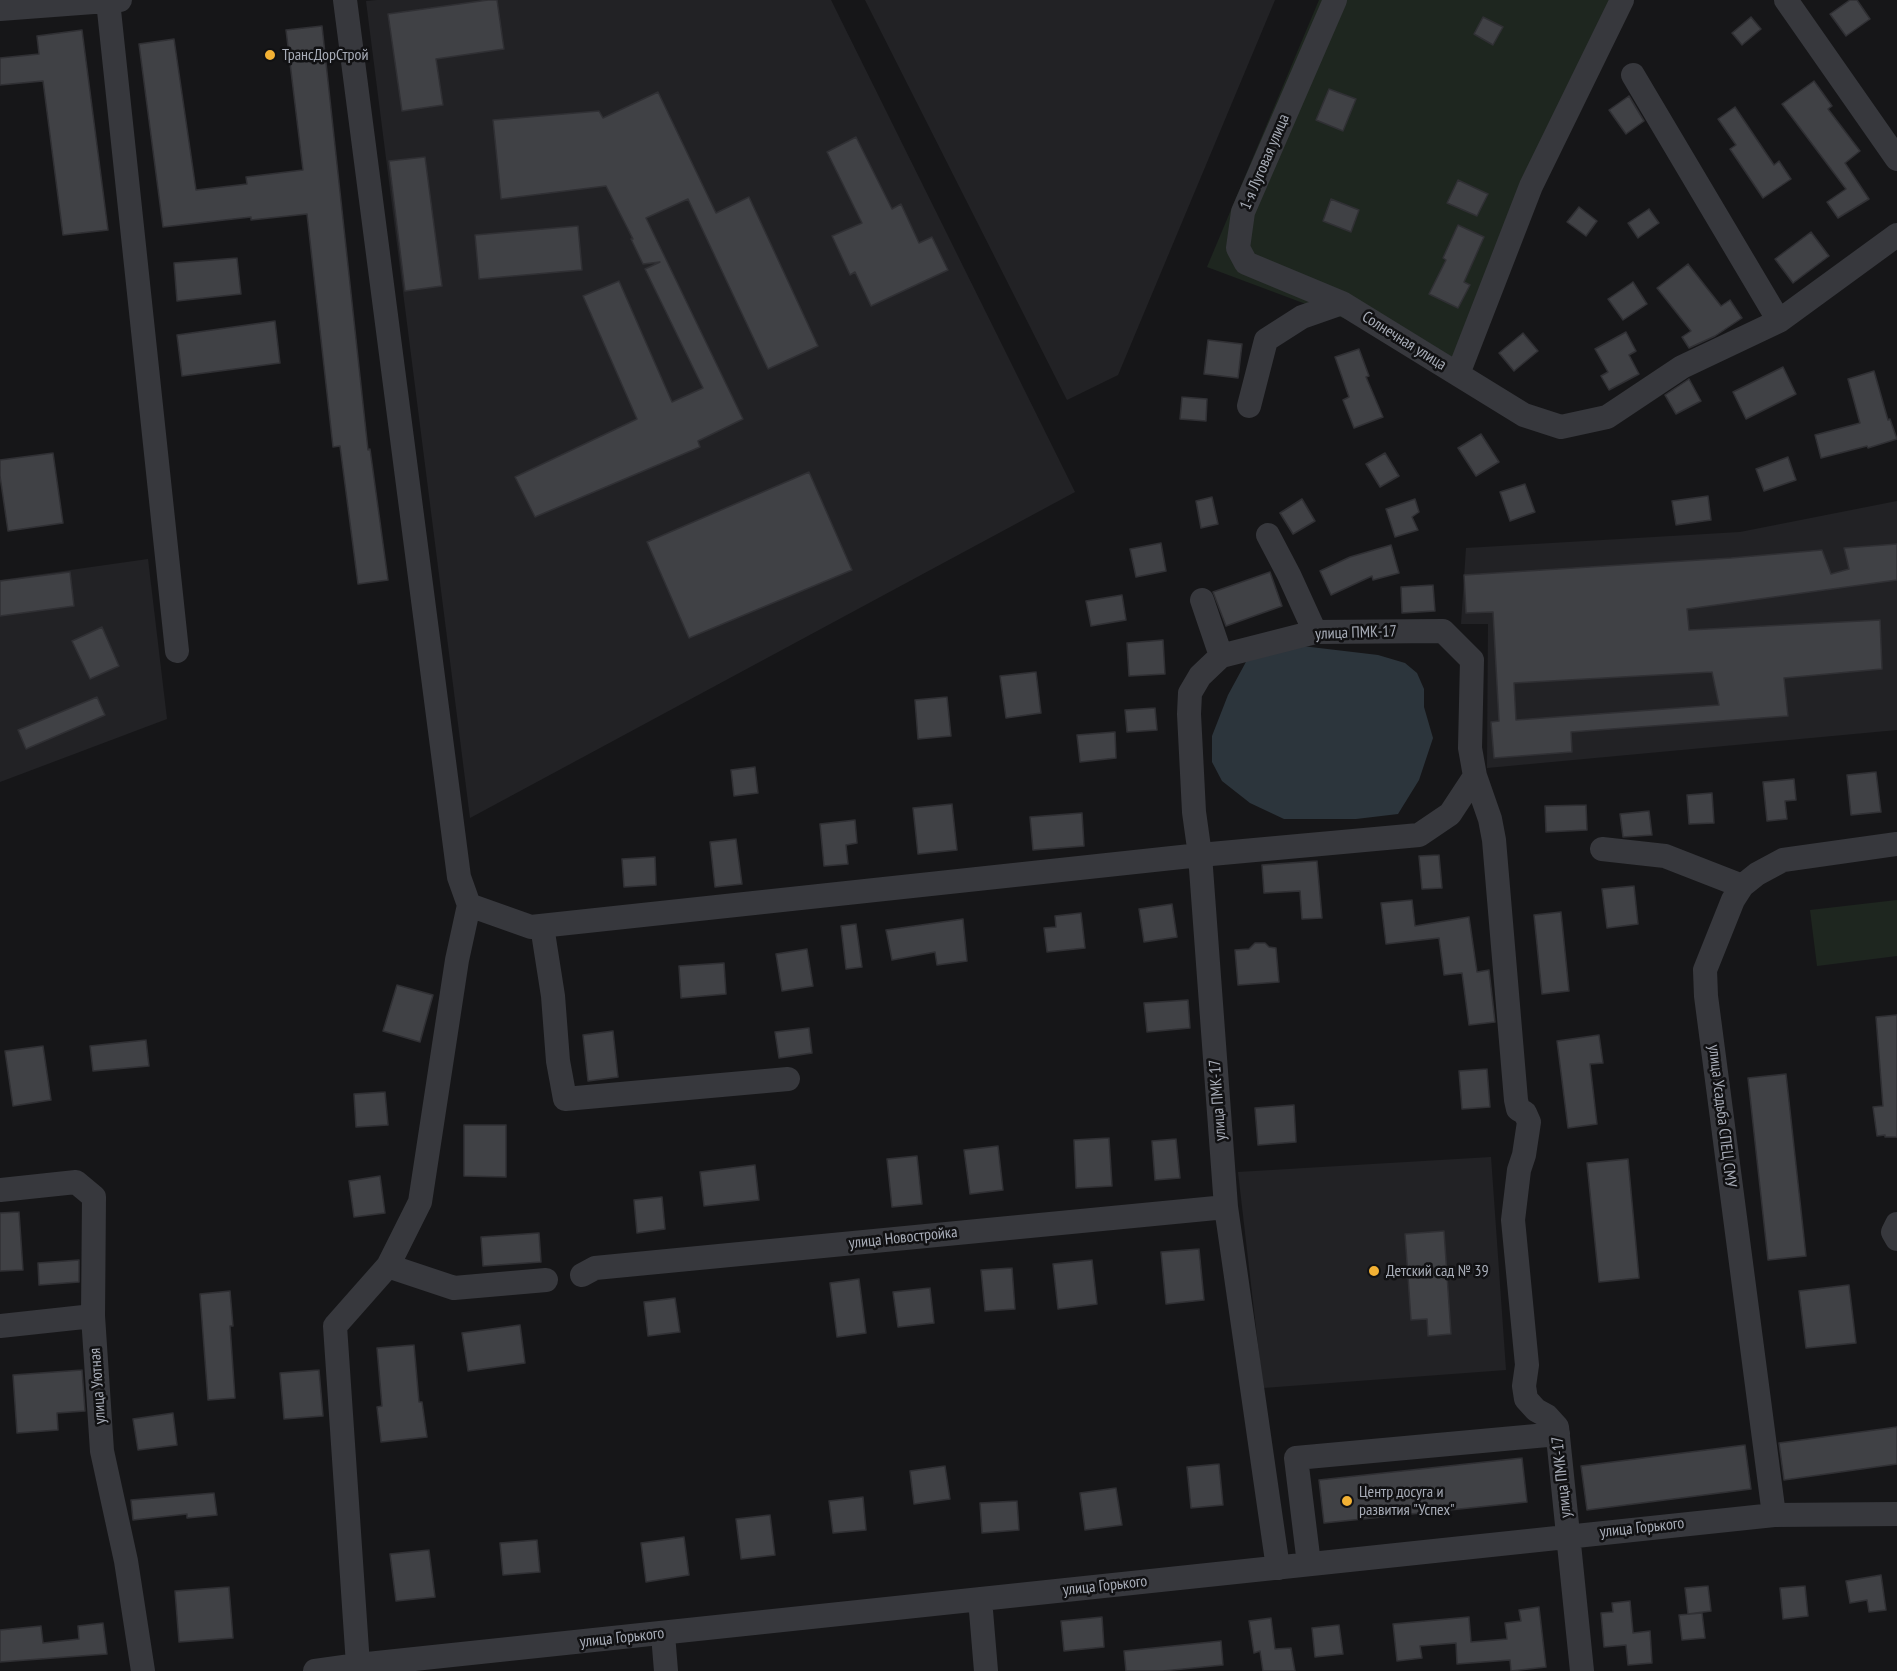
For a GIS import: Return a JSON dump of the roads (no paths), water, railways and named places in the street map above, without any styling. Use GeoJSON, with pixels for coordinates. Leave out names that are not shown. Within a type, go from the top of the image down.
{"type":"FeatureCollection","features":[{"type":"Feature","properties":{"kind":"street"},"geometry":{"type":"LineString","coordinates":[[0,9],[114,0],[177,651]]}},
{"type":"Feature","properties":{"kind":"street"},"geometry":{"type":"LineString","coordinates":[[345,0],[459,877],[469,905],[457,960],[420,1202],[388,1266],[335,1326],[357,1668]]}},
{"type":"Feature","properties":{"kind":"street","name":"1-я Луговая улица"},"geometry":{"type":"LineString","coordinates":[[1335,0],[1243,212],[1238,248],[1246,263],[1342,303]]}},
{"type":"Feature","properties":{"kind":"street"},"geometry":{"type":"LineString","coordinates":[[1458,374],[1531,186],[1622,0]]}},
{"type":"Feature","properties":{"kind":"street"},"geometry":{"type":"LineString","coordinates":[[1786,0],[1897,159]]}},
{"type":"Feature","properties":{"kind":"street"},"geometry":{"type":"LineString","coordinates":[[1633,75],[1779,321],[1897,235]]}},
{"type":"Feature","properties":{"kind":"street","name":"Солнечная улица"},"geometry":{"type":"LineString","coordinates":[[1249,406],[1266,340],[1302,317],[1342,303],[1524,415],[1561,427],[1607,417],[1682,367],[1779,321]]}},
{"type":"Feature","properties":{"kind":"street"},"geometry":{"type":"LineString","coordinates":[[1268,535],[1315,632]]}},
{"type":"Feature","properties":{"kind":"street"},"geometry":{"type":"LineString","coordinates":[[1202,600],[1221,656]]}},
{"type":"Feature","properties":{"kind":"street","name":"улица ПМК-17"},"geometry":{"type":"LineString","coordinates":[[1278,1568],[1226,1207],[1200,855],[1194,812],[1190,693],[1200,676],[1221,656],[1315,632],[1443,631],[1472,660],[1470,748],[1475,776],[1490,819],[1494,840],[1516,1100],[1518,1108],[1529,1122],[1524,1155],[1519,1170],[1513,1220],[1527,1365],[1524,1386],[1526,1399],[1557,1427],[1582,1671]]}},
{"type":"Feature","properties":{"kind":"street"},"geometry":{"type":"LineString","coordinates":[[469,905],[531,927],[1200,855],[1419,835],[1450,814],[1475,776]]}},
{"type":"Feature","properties":{"kind":"street","name":"улица Усадьба СПЕЦ СМУ"},"geometry":{"type":"LineString","coordinates":[[1774,1515],[1706,996],[1706,970],[1733,900],[1742,886],[1757,874],[1784,860],[1897,844]]}},
{"type":"Feature","properties":{"kind":"street"},"geometry":{"type":"LineString","coordinates":[[1602,849],[1665,856],[1742,886]]}},
{"type":"Feature","properties":{"kind":"street"},"geometry":{"type":"LineString","coordinates":[[542,926],[553,996],[558,1061],[565,1099],[788,1079]]}},
{"type":"Feature","properties":{"kind":"street","name":"улица Уютная"},"geometry":{"type":"LineString","coordinates":[[0,1190],[76,1182],[94,1197],[93,1316],[102,1450],[126,1562],[143,1671]]}},
{"type":"Feature","properties":{"kind":"street","name":"улица Новостройка"},"geometry":{"type":"LineString","coordinates":[[582,1275],[595,1268],[1226,1207]]}},
{"type":"Feature","properties":{"kind":"street"},"geometry":{"type":"LineString","coordinates":[[1897,1224],[1893,1232],[1897,1239]]}},
{"type":"Feature","properties":{"kind":"street"},"geometry":{"type":"LineString","coordinates":[[388,1266],[454,1288],[546,1280]]}},
{"type":"Feature","properties":{"kind":"street"},"geometry":{"type":"LineString","coordinates":[[0,1326],[93,1316]]}},
{"type":"Feature","properties":{"kind":"street"},"geometry":{"type":"LineString","coordinates":[[1309,1564],[1296,1458],[1558,1434]]}},
{"type":"Feature","properties":{"kind":"street","name":"улица Горького"},"geometry":{"type":"LineString","coordinates":[[315,1671],[1567,1535],[1774,1515],[1897,1514]]}},
{"type":"Feature","properties":{"kind":"street"},"geometry":{"type":"LineString","coordinates":[[980,1599],[986,1671]]}},
{"type":"Feature","properties":{"kind":"street"},"geometry":{"type":"LineString","coordinates":[[663,1634],[666,1671]]}},
{"type":"Feature","properties":{"kind":"place","name":"ТрансДорСтрой"},"geometry":{"type":"Point","coordinates":[270,55]}},
{"type":"Feature","properties":{"kind":"place","name":"Детский сад № 39"},"geometry":{"type":"Point","coordinates":[1374,1271]}},
{"type":"Feature","properties":{"kind":"place","name":"Центр досуга и развития \"Успех\""},"geometry":{"type":"Point","coordinates":[1347,1501]}}]}
